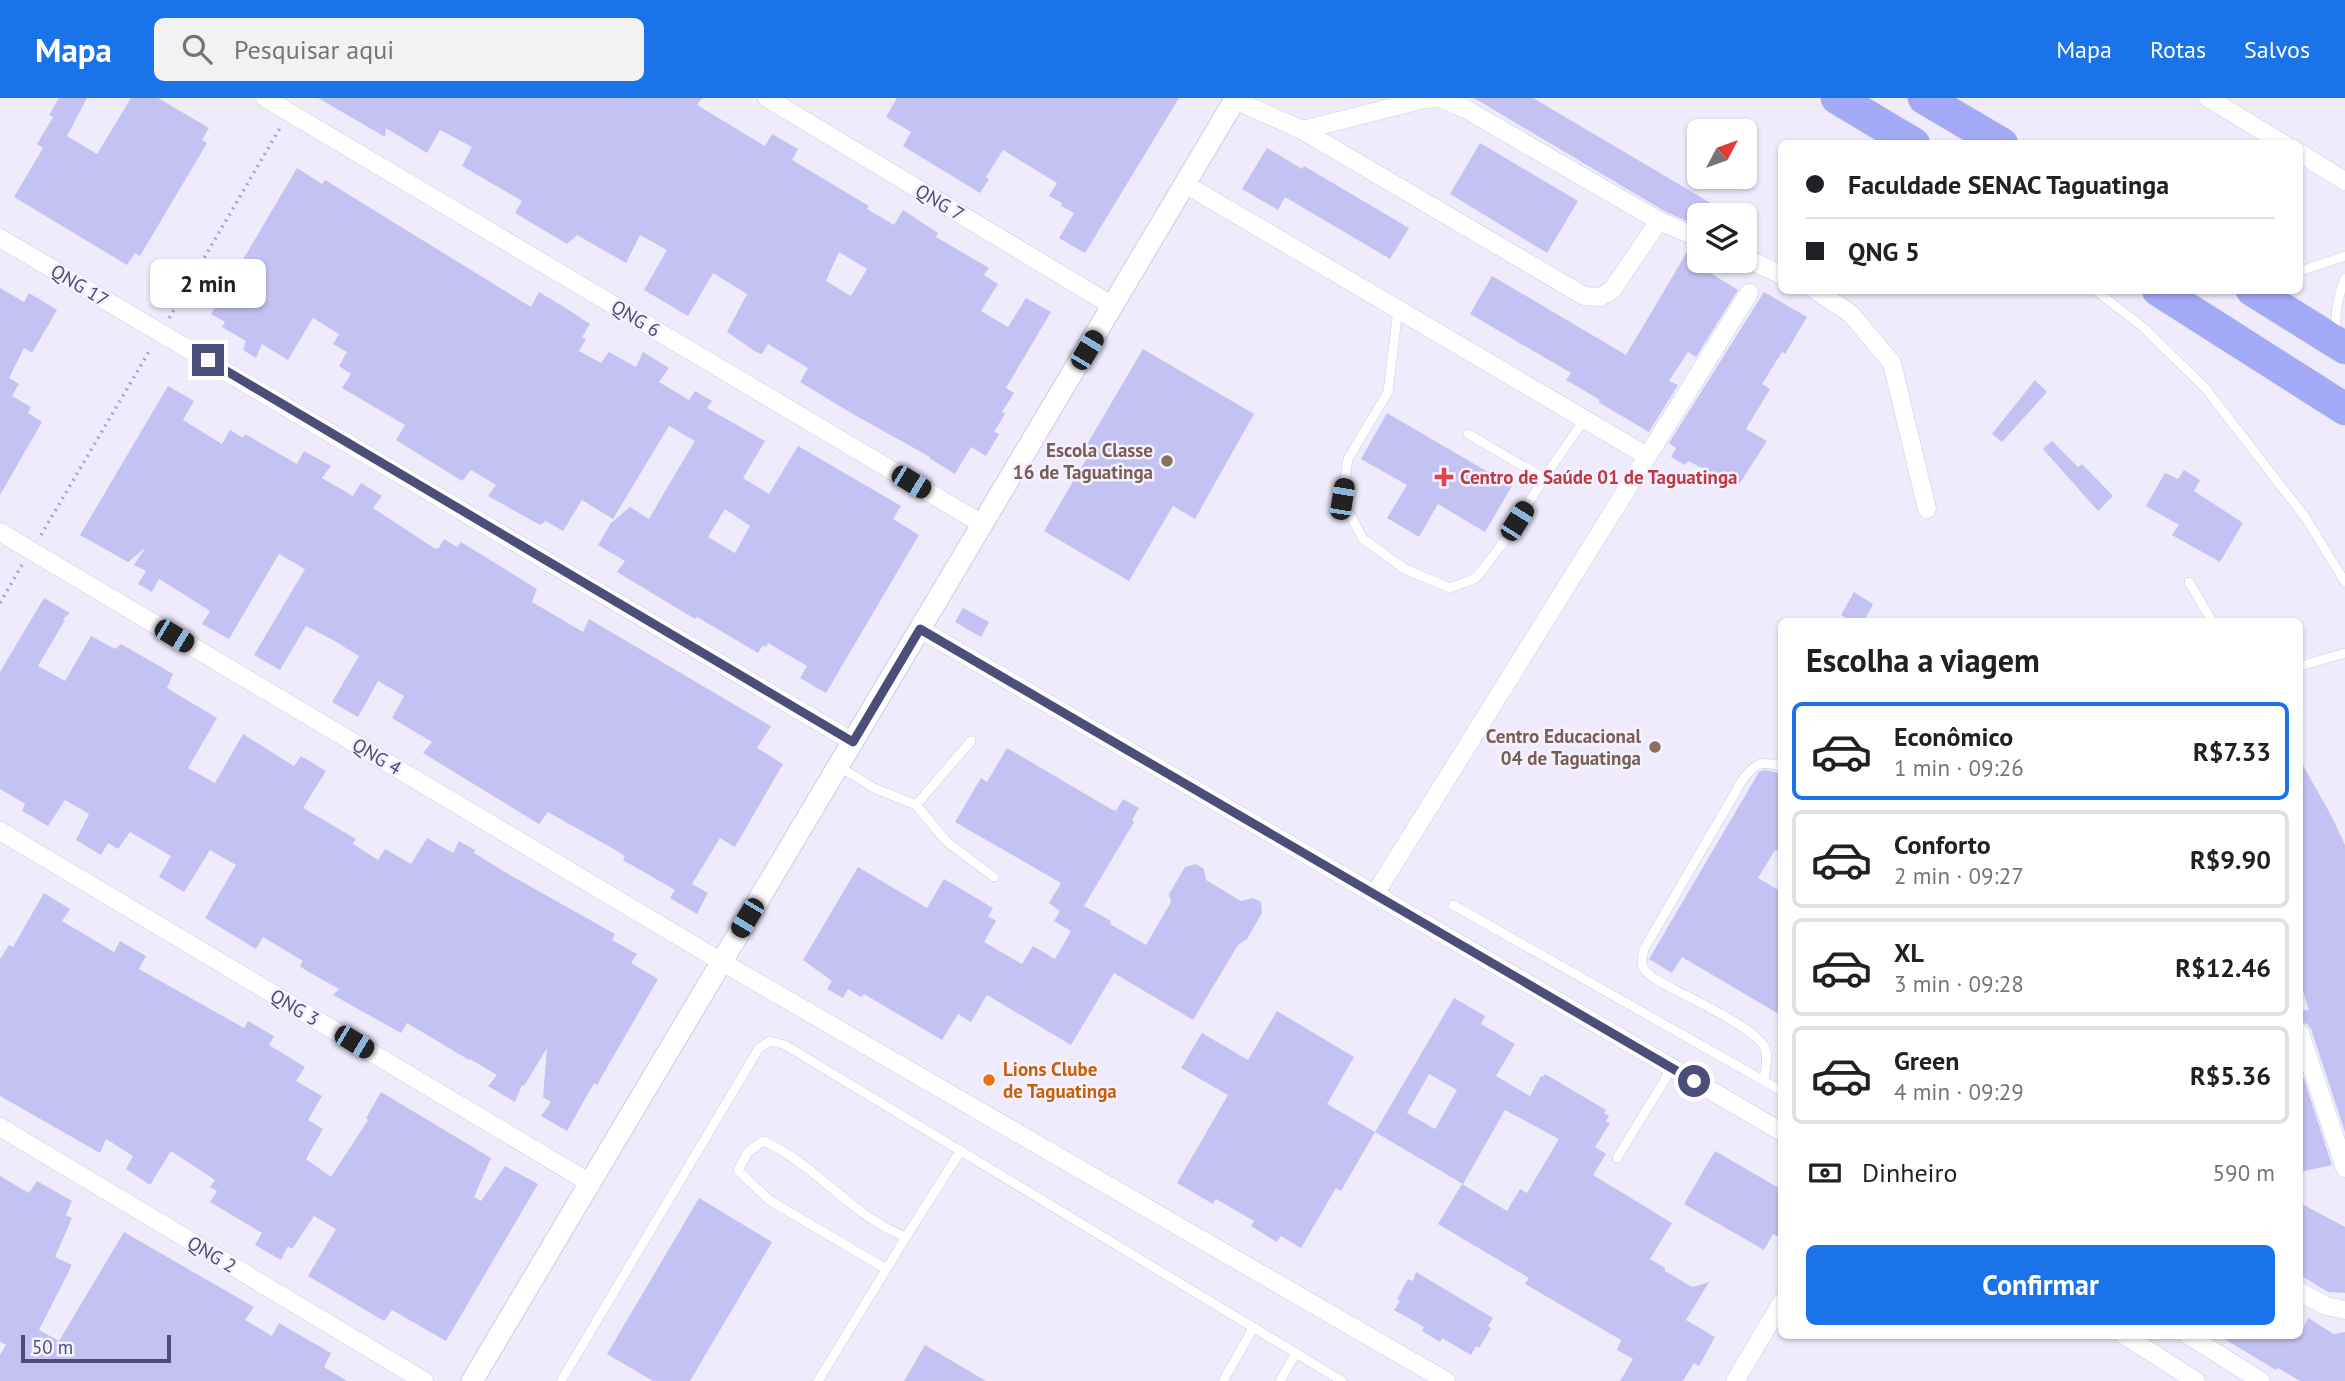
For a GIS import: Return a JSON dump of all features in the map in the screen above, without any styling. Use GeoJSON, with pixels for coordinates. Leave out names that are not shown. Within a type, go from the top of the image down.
{"type":"FeatureCollection","features":[{"type":"Feature","properties":{"kind":"highway"},"geometry":{"type":"LineString","coordinates":[[1837,98],[1907,140]]}},
{"type":"Feature","properties":{"kind":"highway"},"geometry":{"type":"LineString","coordinates":[[1924,98],[1995,140]]}},
{"type":"Feature","properties":{"kind":"highway"},"geometry":{"type":"LineString","coordinates":[[2164,294],[2345,409]]}},
{"type":"Feature","properties":{"kind":"highway"},"geometry":{"type":"LineString","coordinates":[[2258,294],[2342,346]]}},
{"type":"Feature","properties":{"kind":"street","name":"QNG 6"},"geometry":{"type":"LineString","coordinates":[[265,98],[982,524]]}},
{"type":"Feature","properties":{"kind":"street","name":"QNG 7"},"geometry":{"type":"LineString","coordinates":[[767,98],[1112,306]]}},
{"type":"Feature","properties":{"kind":"street"},"geometry":{"type":"LineString","coordinates":[[1302,130],[1425,99],[1441,98],[1469,111],[1659,220],[1687,233]]}},
{"type":"Feature","properties":{"kind":"street"},"geometry":{"type":"LineString","coordinates":[[2208,98],[2277,140]]}},
{"type":"Feature","properties":{"kind":"street"},"geometry":{"type":"LineString","coordinates":[[472,1381],[1236,99],[1302,130],[1584,296],[1600,297],[1612,290],[1659,220]]}},
{"type":"Feature","properties":{"kind":"street"},"geometry":{"type":"LineString","coordinates":[[2303,155],[2345,181]]}},
{"type":"Feature","properties":{"kind":"street"},"geometry":{"type":"LineString","coordinates":[[1185,184],[1647,456]]}},
{"type":"Feature","properties":{"kind":"street","name":"QNG 17"},"geometry":{"type":"LineString","coordinates":[[0,237],[853,742]]}},
{"type":"Feature","properties":{"kind":"street"},"geometry":{"type":"LineString","coordinates":[[1757,264],[1778,273]]}},
{"type":"Feature","properties":{"kind":"street"},"geometry":{"type":"LineString","coordinates":[[1375,894],[1749,293]]}},
{"type":"Feature","properties":{"kind":"street"},"geometry":{"type":"LineString","coordinates":[[1821,294],[1851,314],[1892,363],[1927,509]]}},
{"type":"Feature","properties":{"kind":"street","name":"QNG 4"},"geometry":{"type":"LineString","coordinates":[[0,532],[722,962],[1446,1381]]}},
{"type":"Feature","properties":{"kind":"street"},"geometry":{"type":"LineString","coordinates":[[920,629],[1778,1130]]}},
{"type":"Feature","properties":{"kind":"street","name":"QNG 3"},"geometry":{"type":"LineString","coordinates":[[0,831],[590,1183]]}},
{"type":"Feature","properties":{"kind":"street"},"geometry":{"type":"LineString","coordinates":[[2303,1042],[2345,1168]]}},
{"type":"Feature","properties":{"kind":"street","name":"QNG 2"},"geometry":{"type":"LineString","coordinates":[[0,1127],[424,1381]]}},
{"type":"Feature","properties":{"kind":"street"},"geometry":{"type":"LineString","coordinates":[[2303,1294],[2326,1306],[2345,1310]]}},
{"type":"Feature","properties":{"kind":"street"},"geometry":{"type":"LineString","coordinates":[[1735,1381],[1778,1310]]}},
{"type":"Feature","properties":{"kind":"street"},"geometry":{"type":"LineString","coordinates":[[2130,1339],[2196,1381]]}},
{"type":"Feature","properties":{"kind":"street"},"geometry":{"type":"LineString","coordinates":[[2194,1339],[2262,1381]]}},
{"type":"Feature","properties":{"kind":"lane"},"geometry":{"type":"LineString","coordinates":[[2303,270],[2345,256]]}},
{"type":"Feature","properties":{"kind":"lane"},"geometry":{"type":"LineString","coordinates":[[2342,346],[2335,326],[2339,293],[2345,278]]}},
{"type":"Feature","properties":{"kind":"lane"},"geometry":{"type":"LineString","coordinates":[[2100,294],[2143,327],[2206,389],[2305,517],[2345,582]]}},
{"type":"Feature","properties":{"kind":"lane"},"geometry":{"type":"LineString","coordinates":[[1398,309],[1388,392],[1349,459],[1342,499],[1363,539],[1405,569],[1450,588],[1476,578],[1503,543],[1585,419]]}},
{"type":"Feature","properties":{"kind":"lane"},"geometry":{"type":"LineString","coordinates":[[1468,434],[1544,478]]}},
{"type":"Feature","properties":{"kind":"lane"},"geometry":{"type":"LineString","coordinates":[[2189,582],[2210,618]]}},
{"type":"Feature","properties":{"kind":"lane"},"geometry":{"type":"LineString","coordinates":[[2303,665],[2345,653]]}},
{"type":"Feature","properties":{"kind":"lane"},"geometry":{"type":"LineString","coordinates":[[916,805],[971,741]]}},
{"type":"Feature","properties":{"kind":"lane"},"geometry":{"type":"LineString","coordinates":[[1763,1080],[1767,1061],[1761,1041],[1724,1016],[1658,981],[1644,970],[1641,960],[1644,948],[1743,779],[1753,767],[1764,762],[1778,765]]}},
{"type":"Feature","properties":{"kind":"lane"},"geometry":{"type":"LineString","coordinates":[[838,766],[874,788],[916,805],[947,842],[994,877]]}},
{"type":"Feature","properties":{"kind":"lane"},"geometry":{"type":"LineString","coordinates":[[1453,905],[1778,1089]]}},
{"type":"Feature","properties":{"kind":"lane"},"geometry":{"type":"LineString","coordinates":[[561,1381],[759,1048],[770,1041],[785,1045],[1342,1381]]}},
{"type":"Feature","properties":{"kind":"lane"},"geometry":{"type":"LineString","coordinates":[[1617,1158],[1672,1068]]}},
{"type":"Feature","properties":{"kind":"lane"},"geometry":{"type":"LineString","coordinates":[[886,1269],[769,1199],[738,1170],[748,1152],[763,1141],[784,1150],[856,1208],[906,1237]]}},
{"type":"Feature","properties":{"kind":"lane"},"geometry":{"type":"LineString","coordinates":[[818,1381],[961,1150]]}},
{"type":"Feature","properties":{"kind":"lane"},"geometry":{"type":"LineString","coordinates":[[1223,1381],[1254,1327]]}},
{"type":"Feature","properties":{"kind":"lane"},"geometry":{"type":"LineString","coordinates":[[1280,1381],[1296,1353]]}},
{"type":"Feature","properties":{"kind":"path"},"geometry":{"type":"LineString","coordinates":[[0,603],[289,112]]}},
{"type":"Feature","properties":{"kind":"building"},"geometry":{"type":"Polygon","coordinates":[[[59,98],[87,98],[67,136],[97,154],[131,98],[158,98],[209,128],[202,140],[207,143],[140,256],[135,253],[127,265],[14,197],[43,148],[37,144],[53,117],[49,115],[59,98]]]}},
{"type":"Feature","properties":{"kind":"building"},"geometry":{"type":"Polygon","coordinates":[[[318,98],[702,98],[697,105],[765,146],[772,134],[798,149],[792,160],[869,206],[867,209],[894,225],[903,210],[938,233],[936,237],[989,268],[984,275],[998,284],[981,311],[1008,327],[1026,298],[1051,312],[1006,388],[1014,393],[1002,412],[1005,414],[994,432],[999,434],[986,456],[971,447],[955,474],[800,382],[808,368],[768,344],[762,354],[756,352],[727,332],[747,294],[713,273],[688,316],[644,290],[667,250],[640,235],[626,263],[577,235],[567,244],[515,213],[522,201],[462,166],[472,147],[440,130],[427,153],[386,128],[385,137],[318,98]],[[839,252],[826,281],[851,296],[867,269],[839,252]]]}},
{"type":"Feature","properties":{"kind":"building"},"geometry":{"type":"Polygon","coordinates":[[[897,98],[1179,98],[1085,253],[1059,238],[1074,213],[1049,196],[1057,183],[1003,150],[986,177],[989,179],[980,193],[903,146],[911,132],[886,117],[897,98]]]}},
{"type":"Feature","properties":{"kind":"building"},"geometry":{"type":"Polygon","coordinates":[[[1474,98],[1533,98],[1711,203],[1687,203],[1687,221],[1666,212],[1474,98]]]}},
{"type":"Feature","properties":{"kind":"building"},"geometry":{"type":"Polygon","coordinates":[[[1480,143],[1578,201],[1547,253],[1450,194],[1480,143]]]}},
{"type":"Feature","properties":{"kind":"building"},"geometry":{"type":"Polygon","coordinates":[[[1267,148],[1302,169],[1304,166],[1409,228],[1390,259],[1285,197],[1278,210],[1242,189],[1267,148]]]}},
{"type":"Feature","properties":{"kind":"building"},"geometry":{"type":"Polygon","coordinates":[[[297,168],[322,184],[325,180],[531,307],[539,292],[564,307],[590,324],[582,337],[586,339],[579,351],[601,363],[609,352],[636,367],[643,352],[669,368],[659,382],[689,400],[695,391],[712,401],[707,408],[765,441],[743,478],[769,494],[798,446],[901,506],[893,519],[919,535],[826,693],[800,678],[807,666],[768,643],[766,647],[763,645],[758,653],[617,572],[625,561],[598,545],[611,523],[630,507],[649,519],[695,441],[669,426],[613,519],[582,500],[563,531],[546,521],[540,525],[488,496],[496,485],[471,470],[462,481],[396,440],[405,425],[342,388],[351,374],[339,366],[347,352],[333,344],[339,334],[313,318],[288,360],[262,344],[256,358],[243,350],[246,341],[222,327],[225,322],[211,314],[297,168]],[[725,509],[708,537],[735,553],[750,526],[725,509]]]}},
{"type":"Feature","properties":{"kind":"building"},"geometry":{"type":"Polygon","coordinates":[[[1687,252],[1687,273],[1710,273],[1738,290],[1696,357],[1688,352],[1669,381],[1678,385],[1649,432],[1566,380],[1571,373],[1470,314],[1492,276],[1626,355],[1687,252]]]}},
{"type":"Feature","properties":{"kind":"building"},"geometry":{"type":"Polygon","coordinates":[[[0,288],[24,302],[29,293],[57,310],[32,353],[24,348],[9,378],[19,384],[12,396],[31,407],[28,413],[42,422],[0,495],[0,288]]]}},
{"type":"Feature","properties":{"kind":"building"},"geometry":{"type":"Polygon","coordinates":[[[1764,292],[1807,317],[1785,354],[1782,352],[1762,384],[1770,389],[1746,429],[1767,441],[1738,486],[1688,461],[1685,465],[1671,457],[1676,448],[1669,443],[1764,292]]]}},
{"type":"Feature","properties":{"kind":"building"},"geometry":{"type":"Polygon","coordinates":[[[1143,349],[1254,414],[1195,519],[1173,506],[1129,581],[1044,531],[1088,456],[1082,453],[1143,349]]]}},
{"type":"Feature","properties":{"kind":"building"},"geometry":{"type":"Polygon","coordinates":[[[2035,380],[2047,392],[2002,442],[1992,434],[2035,380]]]}},
{"type":"Feature","properties":{"kind":"building"},"geometry":{"type":"Polygon","coordinates":[[[168,386],[194,401],[183,420],[222,444],[230,430],[243,438],[245,434],[297,464],[304,451],[331,466],[322,478],[353,496],[361,483],[382,496],[373,508],[434,548],[438,549],[444,539],[457,547],[461,542],[537,589],[532,602],[583,632],[589,619],[771,726],[757,748],[783,764],[735,847],[720,838],[692,884],[708,893],[697,914],[670,898],[675,890],[623,860],[625,856],[610,847],[548,812],[539,824],[423,753],[432,742],[392,718],[404,696],[378,681],[358,717],[332,702],[359,656],[333,640],[306,626],[280,670],[254,655],[305,569],[279,554],[229,639],[202,624],[210,611],[159,579],[152,592],[138,584],[146,571],[134,565],[145,548],[128,562],[80,535],[168,386]]]}},
{"type":"Feature","properties":{"kind":"building"},"geometry":{"type":"Polygon","coordinates":[[[1387,413],[1512,486],[1485,532],[1438,504],[1419,537],[1387,518],[1407,485],[1361,459],[1387,413]]]}},
{"type":"Feature","properties":{"kind":"building"},"geometry":{"type":"Polygon","coordinates":[[[2052,441],[2078,467],[2082,464],[2113,496],[2098,511],[2043,449],[2052,441]]]}},
{"type":"Feature","properties":{"kind":"building"},"geometry":{"type":"Polygon","coordinates":[[[2184,470],[2200,480],[2194,491],[2243,523],[2220,562],[2172,535],[2179,525],[2146,506],[2165,473],[2178,479],[2184,470]]]}},
{"type":"Feature","properties":{"kind":"building"},"geometry":{"type":"Polygon","coordinates":[[[1854,592],[1873,604],[1866,618],[1846,618],[1841,615],[1854,592]]]}},
{"type":"Feature","properties":{"kind":"building"},"geometry":{"type":"Polygon","coordinates":[[[44,598],[70,613],[63,619],[65,620],[38,666],[65,681],[91,636],[115,649],[121,644],[173,674],[167,688],[217,718],[188,768],[215,783],[243,734],[294,766],[301,756],[326,771],[303,808],[356,839],[353,844],[378,860],[385,849],[411,864],[427,838],[453,853],[459,841],[510,875],[615,934],[612,940],[637,954],[631,963],[658,979],[597,1085],[594,1083],[567,1131],[541,1116],[551,1102],[543,1097],[547,1048],[524,1086],[522,1085],[515,1102],[488,1086],[497,1075],[407,1023],[401,1033],[333,995],[339,989],[305,970],[300,966],[303,961],[263,937],[256,949],[205,918],[236,865],[210,850],[184,892],[159,877],[171,856],[130,832],[118,849],[108,843],[101,855],[76,840],[89,814],[65,800],[48,826],[22,811],[25,804],[0,789],[0,672],[44,598]]]}},
{"type":"Feature","properties":{"kind":"building"},"geometry":{"type":"Polygon","coordinates":[[[963,608],[989,622],[981,637],[955,622],[963,608]]]}},
{"type":"Feature","properties":{"kind":"building"},"geometry":{"type":"Polygon","coordinates":[[[1007,748],[1111,809],[1116,811],[1123,799],[1139,808],[1132,820],[1134,822],[1084,906],[1111,921],[1110,924],[1146,945],[1171,902],[1169,894],[1185,867],[1196,864],[1204,869],[1206,880],[1241,901],[1253,898],[1261,902],[1262,913],[1247,939],[1238,945],[1193,1020],[1114,973],[1071,1045],[987,995],[971,1022],[958,1014],[942,1040],[864,994],[861,997],[848,989],[843,998],[827,989],[832,981],[803,960],[858,867],[927,908],[944,879],[993,908],[988,916],[996,921],[984,942],[1022,964],[1033,946],[1055,959],[1071,931],[1054,921],[1060,911],[1049,903],[1061,883],[955,822],[981,778],[987,782],[1007,748]]]}},
{"type":"Feature","properties":{"kind":"building"},"geometry":{"type":"Polygon","coordinates":[[[2303,765],[2345,845],[2345,1132],[2311,1029],[2303,1023],[2303,1011],[2309,1010],[2303,991],[2303,765]]]}},
{"type":"Feature","properties":{"kind":"building"},"geometry":{"type":"Polygon","coordinates":[[[1764,770],[1778,773],[1778,852],[1775,850],[1758,878],[1778,890],[1778,1014],[1682,957],[1672,973],[1649,959],[1759,772],[1764,770]]]}},
{"type":"Feature","properties":{"kind":"building"},"geometry":{"type":"Polygon","coordinates":[[[44,893],[70,909],[62,921],[114,952],[120,941],[146,956],[139,969],[244,1028],[248,1021],[274,1036],[269,1045],[305,1067],[296,1081],[322,1096],[308,1120],[323,1129],[306,1159],[331,1177],[368,1120],[366,1118],[381,1092],[491,1158],[474,1197],[481,1201],[505,1166],[538,1184],[446,1341],[392,1310],[384,1321],[308,1276],[336,1229],[314,1216],[292,1249],[288,1246],[281,1260],[255,1245],[262,1233],[210,1202],[217,1191],[210,1187],[215,1180],[171,1151],[150,1185],[126,1169],[133,1156],[106,1139],[100,1153],[0,1096],[0,959],[9,945],[13,947],[44,893]]]}},
{"type":"Feature","properties":{"kind":"building"},"geometry":{"type":"Polygon","coordinates":[[[1454,998],[1485,1016],[1481,1024],[1515,1044],[1496,1076],[1530,1096],[1541,1076],[1545,1074],[1606,1110],[1604,1113],[1609,1116],[1606,1121],[1610,1123],[1595,1147],[1606,1154],[1593,1175],[1672,1223],[1650,1259],[1692,1287],[1709,1282],[1686,1320],[1715,1337],[1699,1366],[1694,1363],[1683,1381],[1620,1381],[1633,1359],[1617,1350],[1621,1340],[1525,1284],[1529,1278],[1438,1224],[1462,1184],[1507,1211],[1520,1189],[1527,1193],[1559,1139],[1505,1110],[1463,1184],[1375,1132],[1454,998]],[[1429,1074],[1407,1113],[1435,1129],[1457,1090],[1429,1074]]]}},
{"type":"Feature","properties":{"kind":"building"},"geometry":{"type":"Polygon","coordinates":[[[1277,1011],[1354,1057],[1327,1104],[1375,1132],[1341,1191],[1336,1188],[1301,1248],[1281,1236],[1277,1242],[1251,1226],[1254,1221],[1216,1199],[1213,1204],[1177,1183],[1228,1095],[1181,1068],[1202,1033],[1248,1060],[1277,1011]]]}},
{"type":"Feature","properties":{"kind":"building"},"geometry":{"type":"Polygon","coordinates":[[[2303,1076],[2332,1165],[2303,1171],[2303,1076]]]}},
{"type":"Feature","properties":{"kind":"building"},"geometry":{"type":"Polygon","coordinates":[[[1715,1151],[1778,1188],[1778,1236],[1773,1234],[1764,1250],[1684,1204],[1715,1151]]]}},
{"type":"Feature","properties":{"kind":"building"},"geometry":{"type":"Polygon","coordinates":[[[0,1176],[29,1193],[37,1181],[72,1201],[66,1215],[72,1218],[55,1257],[72,1265],[39,1330],[59,1341],[124,1232],[254,1307],[245,1320],[272,1336],[279,1323],[331,1353],[324,1367],[347,1381],[0,1381],[0,1355],[6,1345],[0,1342],[0,1176]]]}},
{"type":"Feature","properties":{"kind":"building"},"geometry":{"type":"Polygon","coordinates":[[[699,1198],[772,1242],[690,1381],[653,1381],[607,1354],[699,1198]]]}},
{"type":"Feature","properties":{"kind":"building"},"geometry":{"type":"Polygon","coordinates":[[[2303,1205],[2345,1227],[2345,1293],[2328,1292],[2303,1277],[2303,1205]]]}},
{"type":"Feature","properties":{"kind":"building"},"geometry":{"type":"Polygon","coordinates":[[[1416,1272],[1493,1318],[1488,1326],[1491,1328],[1479,1348],[1476,1346],[1471,1355],[1442,1338],[1440,1342],[1422,1331],[1424,1327],[1394,1310],[1408,1279],[1413,1281],[1416,1272]]]}},
{"type":"Feature","properties":{"kind":"building"},"geometry":{"type":"Polygon","coordinates":[[[2308,1318],[2334,1334],[2345,1332],[2345,1381],[2300,1381],[2225,1339],[2303,1339],[2303,1329],[2308,1318]]]}},
{"type":"Feature","properties":{"kind":"building"},"geometry":{"type":"Polygon","coordinates":[[[925,1345],[986,1381],[904,1381],[925,1345]]]}},
{"type":"Feature","properties":{"kind":"place","name":"Escola Classe 16 de Taguatinga"},"geometry":{"type":"Point","coordinates":[1167,461]}},
{"type":"Feature","properties":{"kind":"place","name":"Centro de Saúde 01 de Taguatinga"},"geometry":{"type":"Point","coordinates":[1444,477]}},
{"type":"Feature","properties":{"kind":"place","name":"Centro Educacional 04 de Taguatinga"},"geometry":{"type":"Point","coordinates":[1655,747]}},
{"type":"Feature","properties":{"kind":"place","name":"Lions Clube de Taguatinga"},"geometry":{"type":"Point","coordinates":[989,1080]}},
{"type":"Feature","properties":{"kind":"route"},"geometry":{"type":"LineString","coordinates":[[208,360],[853,742],[920,629],[1694,1081]]}}]}
